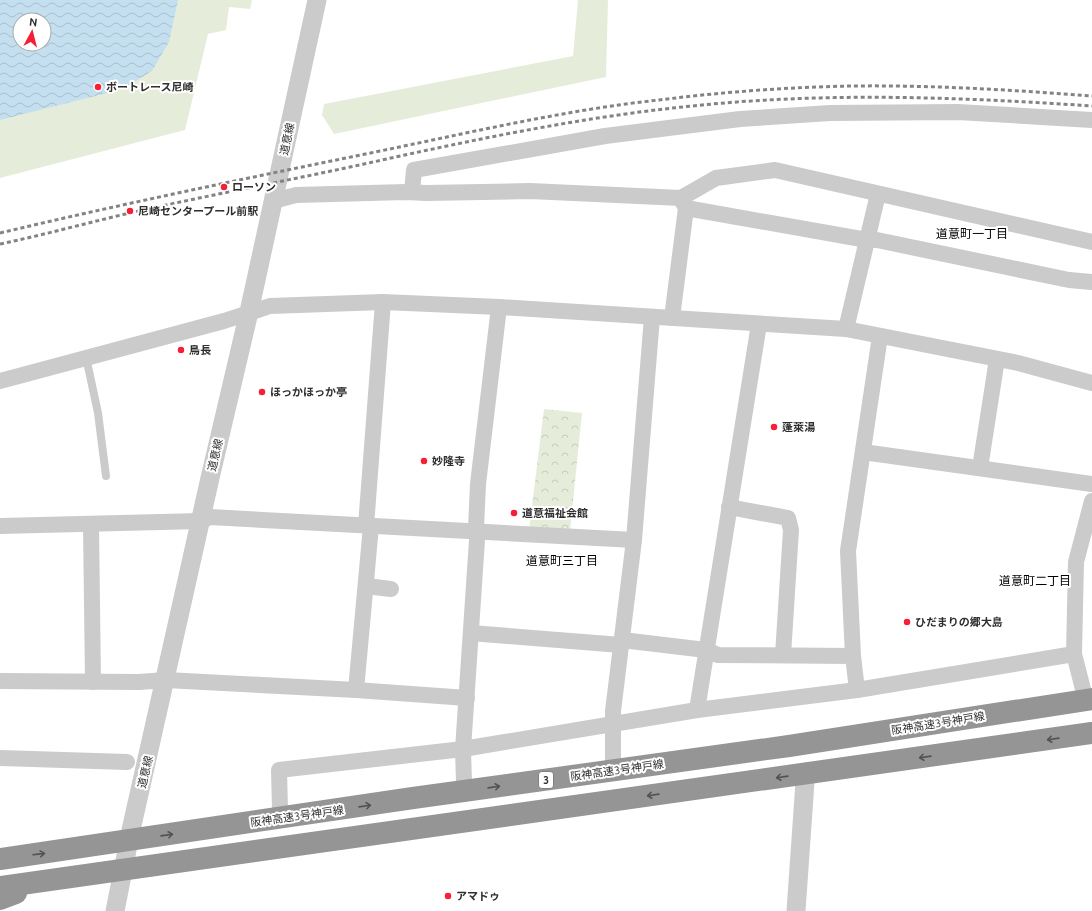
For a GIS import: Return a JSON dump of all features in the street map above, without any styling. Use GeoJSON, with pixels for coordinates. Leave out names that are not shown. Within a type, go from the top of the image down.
{"type":"FeatureCollection","features":[{"type":"Feature","properties":{"kind":"highway","name":"阪神高速3号神戸線"},"geometry":{"type":"LineString","coordinates":[[0,859],[413,798],[789,746],[1088,696]]}},
{"type":"Feature","properties":{"kind":"highway"},"geometry":{"type":"LineString","coordinates":[[5,893],[1092,733]]}},
{"type":"Feature","properties":{"kind":"street","name":"道意線"},"geometry":{"type":"LineString","coordinates":[[115,911],[131,830],[249,312],[317,0]]}},
{"type":"Feature","properties":{"kind":"street"},"geometry":{"type":"LineString","coordinates":[[412,192],[414,170],[605,136],[740,119],[830,114],[958,112],[1092,120]]}},
{"type":"Feature","properties":{"kind":"street"},"geometry":{"type":"LineString","coordinates":[[672,318],[683,203],[716,178],[775,170],[1092,242]]}},
{"type":"Feature","properties":{"kind":"street"},"geometry":{"type":"LineString","coordinates":[[273,201],[296,195],[530,191],[683,203],[867,240],[877,240],[1069,280],[1092,282]]}},
{"type":"Feature","properties":{"kind":"street"},"geometry":{"type":"LineString","coordinates":[[846,329],[878,194]]}},
{"type":"Feature","properties":{"kind":"street"},"geometry":{"type":"LineString","coordinates":[[356,690],[366,586],[383,302]]}},
{"type":"Feature","properties":{"kind":"street"},"geometry":{"type":"LineString","coordinates":[[0,380],[224,321],[270,306],[383,302],[499,307],[846,329],[997,358],[1092,383]]}},
{"type":"Feature","properties":{"kind":"street"},"geometry":{"type":"LineString","coordinates":[[464,782],[463,749],[478,540],[476,533],[478,484],[499,307]]}},
{"type":"Feature","properties":{"kind":"street"},"geometry":{"type":"LineString","coordinates":[[613,762],[613,711],[634,540],[652,317]]}},
{"type":"Feature","properties":{"kind":"street"},"geometry":{"type":"LineString","coordinates":[[696,710],[759,324]]}},
{"type":"Feature","properties":{"kind":"street"},"geometry":{"type":"LineString","coordinates":[[857,690],[853,656],[848,551],[880,336]]}},
{"type":"Feature","properties":{"kind":"street"},"geometry":{"type":"LineString","coordinates":[[980,468],[997,358]]}},
{"type":"Feature","properties":{"kind":"street"},"geometry":{"type":"LineString","coordinates":[[863,452],[1092,484]]}},
{"type":"Feature","properties":{"kind":"street"},"geometry":{"type":"LineString","coordinates":[[1088,696],[1074,654],[1076,562],[1092,501]]}},
{"type":"Feature","properties":{"kind":"street"},"geometry":{"type":"LineString","coordinates":[[729,508],[788,518],[792,530],[783,655]]}},
{"type":"Feature","properties":{"kind":"street"},"geometry":{"type":"LineString","coordinates":[[0,526],[91,525],[201,521],[210,517],[476,533],[634,540]]}},
{"type":"Feature","properties":{"kind":"street"},"geometry":{"type":"LineString","coordinates":[[91,525],[93,682]]}},
{"type":"Feature","properties":{"kind":"street"},"geometry":{"type":"LineString","coordinates":[[366,586],[391,589]]}},
{"type":"Feature","properties":{"kind":"street"},"geometry":{"type":"LineString","coordinates":[[471,633],[706,650],[718,655],[853,656]]}},
{"type":"Feature","properties":{"kind":"street"},"geometry":{"type":"LineString","coordinates":[[280,809],[279,770],[463,749],[696,710],[857,690],[1074,654]]}},
{"type":"Feature","properties":{"kind":"street"},"geometry":{"type":"LineString","coordinates":[[0,680],[93,682],[139,682],[166,680],[356,690],[467,698]]}},
{"type":"Feature","properties":{"kind":"street"},"geometry":{"type":"LineString","coordinates":[[0,758],[127,762]]}},
{"type":"Feature","properties":{"kind":"street"},"geometry":{"type":"LineString","coordinates":[[796,911],[805,782]]}},
{"type":"Feature","properties":{"kind":"lane"},"geometry":{"type":"LineString","coordinates":[[86,357],[98,413],[106,476]]}},
{"type":"Feature","properties":{"kind":"green space","name":"ボートレース尼崎"},"geometry":{"type":"Polygon","coordinates":[[[0,0],[252,0],[250,9],[229,7],[226,30],[208,34],[185,130],[0,178],[0,0]]]}},
{"type":"Feature","properties":{"kind":"green space"},"geometry":{"type":"Polygon","coordinates":[[[578,0],[608,0],[606,77],[334,134],[322,115],[324,104],[573,56],[578,0]]]}},
{"type":"Feature","properties":{"kind":"green space"},"geometry":{"type":"Polygon","coordinates":[[[544,409],[582,413],[570,531],[529,530],[544,409]]]}},
{"type":"Feature","properties":{"kind":"water"},"geometry":{"type":"Polygon","coordinates":[[[0,0],[178,0],[169,42],[152,71],[123,89],[0,120],[0,0]]]}},
{"type":"Feature","properties":{"kind":"railway"},"geometry":{"type":"LineString","coordinates":[[0,233],[190,190],[484,129],[624,104],[731,92],[805,87],[853,86],[973,88],[1092,96]]}},
{"type":"Feature","properties":{"kind":"railway"},"geometry":{"type":"LineString","coordinates":[[0,244],[137,211],[338,170],[445,146],[609,116],[692,106],[842,97],[942,98],[1092,106]]}},
{"type":"Feature","properties":{"kind":"place","name":"ボートレース尼崎"},"geometry":{"type":"Point","coordinates":[98,87]}},
{"type":"Feature","properties":{"kind":"place","name":"ローソン"},"geometry":{"type":"Point","coordinates":[224,187]}},
{"type":"Feature","properties":{"kind":"place","name":"尼崎センタープール前駅"},"geometry":{"type":"Point","coordinates":[130,211]}},
{"type":"Feature","properties":{"kind":"place","name":"鳥長"},"geometry":{"type":"Point","coordinates":[181,350]}},
{"type":"Feature","properties":{"kind":"place","name":"ほっかほっか亭"},"geometry":{"type":"Point","coordinates":[262,392]}},
{"type":"Feature","properties":{"kind":"place","name":"蓬萊湯"},"geometry":{"type":"Point","coordinates":[774,427]}},
{"type":"Feature","properties":{"kind":"place","name":"妙隆寺"},"geometry":{"type":"Point","coordinates":[424,461]}},
{"type":"Feature","properties":{"kind":"place","name":"道意福祉会館"},"geometry":{"type":"Point","coordinates":[514,513]}},
{"type":"Feature","properties":{"kind":"place","name":"ひだまりの郷大島"},"geometry":{"type":"Point","coordinates":[907,622]}},
{"type":"Feature","properties":{"kind":"place","name":"アマドゥ"},"geometry":{"type":"Point","coordinates":[448,896]}},
{"type":"Feature","properties":{"kind":"district","name":"道意町一丁目"},"geometry":{"type":"Point","coordinates":[972,234]}},
{"type":"Feature","properties":{"kind":"district","name":"道意町三丁目"},"geometry":{"type":"Point","coordinates":[562,561]}},
{"type":"Feature","properties":{"kind":"district","name":"道意町二丁目"},"geometry":{"type":"Point","coordinates":[1035,581]}}]}
